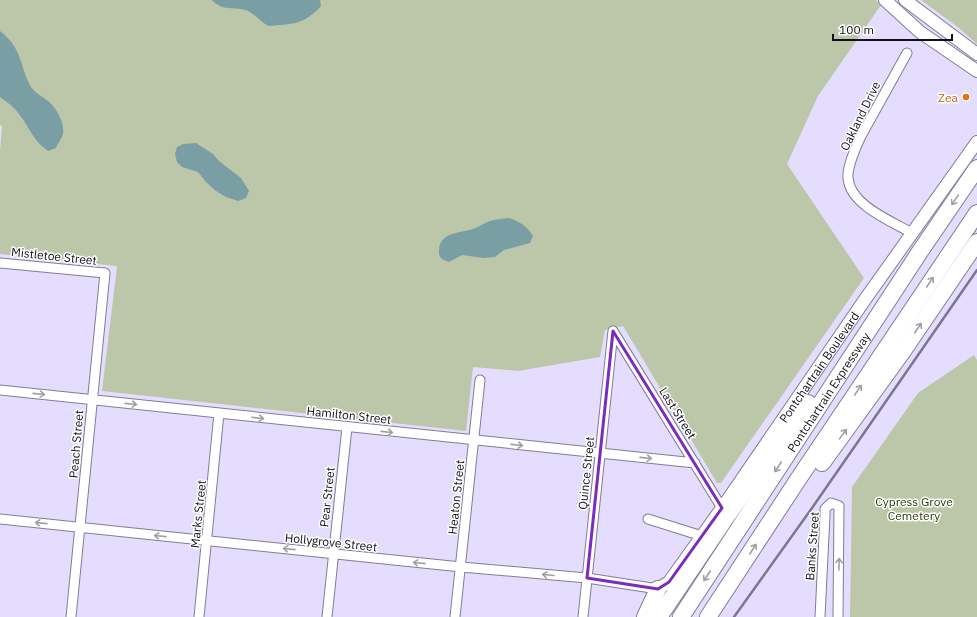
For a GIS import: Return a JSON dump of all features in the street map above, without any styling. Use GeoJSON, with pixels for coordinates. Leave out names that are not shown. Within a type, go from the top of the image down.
{"type":"FeatureCollection","features":[{"type":"Feature","properties":{"kind":"highway","name":"Pontchartrain Expressway"},"geometry":{"type":"LineString","coordinates":[[681,617],[919,253],[977,168]]}},
{"type":"Feature","properties":{"kind":"highway","name":"Pontchartrain Expressway"},"geometry":{"type":"LineString","coordinates":[[708,617],[797,481],[977,213]]}},
{"type":"Feature","properties":{"kind":"highway"},"geometry":{"type":"LineString","coordinates":[[797,481],[814,473],[903,351],[977,242]]}},
{"type":"Feature","properties":{"kind":"highway"},"geometry":{"type":"LineString","coordinates":[[659,617],[727,516],[849,346],[861,341]]}},
{"type":"Feature","properties":{"kind":"highway"},"geometry":{"type":"LineString","coordinates":[[645,617],[658,589]]}},
{"type":"Feature","properties":{"kind":"street"},"geometry":{"type":"LineString","coordinates":[[885,0],[920,32],[977,71]]}},
{"type":"Feature","properties":{"kind":"street"},"geometry":{"type":"LineString","coordinates":[[905,0],[977,54]]}},
{"type":"Feature","properties":{"kind":"street"},"geometry":{"type":"LineString","coordinates":[[920,32],[931,19]]}},
{"type":"Feature","properties":{"kind":"street","name":"Oakland Drive"},"geometry":{"type":"LineString","coordinates":[[906,53],[861,136],[855,150],[848,177],[851,190],[866,206],[912,233]]}},
{"type":"Feature","properties":{"kind":"street","name":"Pontchartrain Boulevard"},"geometry":{"type":"LineString","coordinates":[[658,589],[669,582],[722,508],[912,233],[977,142]]}},
{"type":"Feature","properties":{"kind":"street","name":"Mistletoe Street"},"geometry":{"type":"LineString","coordinates":[[0,263],[105,273]]}},
{"type":"Feature","properties":{"kind":"street","name":"Peach Street"},"geometry":{"type":"LineString","coordinates":[[71,617],[105,273]]}},
{"type":"Feature","properties":{"kind":"street","name":"Last Street"},"geometry":{"type":"LineString","coordinates":[[614,331],[722,508]]}},
{"type":"Feature","properties":{"kind":"street","name":"Quince Street"},"geometry":{"type":"LineString","coordinates":[[583,617],[614,331]]}},
{"type":"Feature","properties":{"kind":"street","name":"Heaton Street"},"geometry":{"type":"LineString","coordinates":[[455,617],[480,380]]}},
{"type":"Feature","properties":{"kind":"street","name":"Hamilton Street"},"geometry":{"type":"LineString","coordinates":[[0,390],[347,428],[695,463]]}},
{"type":"Feature","properties":{"kind":"street","name":"Marks Street"},"geometry":{"type":"LineString","coordinates":[[199,617],[219,413]]}},
{"type":"Feature","properties":{"kind":"street","name":"Pear Street"},"geometry":{"type":"LineString","coordinates":[[327,617],[347,428]]}},
{"type":"Feature","properties":{"kind":"street","name":"Banks Street"},"geometry":{"type":"LineString","coordinates":[[820,617],[825,509],[831,503],[839,506],[838,617]]}},
{"type":"Feature","properties":{"kind":"street","name":"Hollygrove Street"},"geometry":{"type":"LineString","coordinates":[[0,519],[461,568],[587,578],[658,589]]}},
{"type":"Feature","properties":{"kind":"street"},"geometry":{"type":"LineString","coordinates":[[648,519],[702,536]]}},
{"type":"Feature","properties":{"kind":"street"},"geometry":{"type":"LineString","coordinates":[[822,585],[838,585]]}},
{"type":"Feature","properties":{"kind":"highlighted area"},"geometry":{"type":"Polygon","coordinates":[[[613,331],[722,508],[669,582],[658,589],[587,578],[613,331]]]}},
{"type":"Feature","properties":{"kind":"green space"},"geometry":{"type":"Polygon","coordinates":[[[0,0],[876,0],[881,5],[818,96],[787,164],[864,278],[721,483],[717,483],[623,326],[605,330],[600,357],[518,371],[473,367],[466,431],[102,391],[117,266],[0,254],[0,151],[2,126],[0,125],[0,0]]]}},
{"type":"Feature","properties":{"kind":"green space"},"geometry":{"type":"Polygon","coordinates":[[[921,0],[977,0],[977,44],[959,28],[921,0]]]}},
{"type":"Feature","properties":{"kind":"green space","name":"Cypress Grove Cemetery"},"geometry":{"type":"Polygon","coordinates":[[[974,355],[977,360],[977,617],[850,617],[852,487],[918,393],[974,355]]]}},
{"type":"Feature","properties":{"kind":"shaded area"},"geometry":{"type":"Polygon","coordinates":[[[212,0],[320,0],[321,6],[309,17],[303,20],[291,24],[268,26],[250,12],[241,9],[226,8],[216,4],[212,0]]]}},
{"type":"Feature","properties":{"kind":"shaded area"},"geometry":{"type":"Polygon","coordinates":[[[0,31],[13,44],[17,51],[31,87],[46,99],[57,111],[63,125],[63,134],[56,148],[48,151],[43,147],[35,139],[17,111],[0,97],[0,31]]]}},
{"type":"Feature","properties":{"kind":"shaded area"},"geometry":{"type":"Polygon","coordinates":[[[196,143],[213,154],[219,161],[241,178],[249,191],[246,198],[238,201],[226,197],[216,191],[198,172],[182,167],[177,162],[175,154],[177,147],[183,144],[196,143]]]}},
{"type":"Feature","properties":{"kind":"shaded area"},"geometry":{"type":"Polygon","coordinates":[[[509,218],[526,227],[533,236],[530,243],[504,250],[495,257],[483,258],[462,255],[449,262],[440,257],[440,244],[447,236],[473,229],[490,221],[509,218]]]}},
{"type":"Feature","properties":{"kind":"railway"},"geometry":{"type":"LineString","coordinates":[[734,617],[812,508],[977,270]]}},
{"type":"Feature","properties":{"kind":"place","name":"Zea"},"geometry":{"type":"Point","coordinates":[966,97]}}]}
